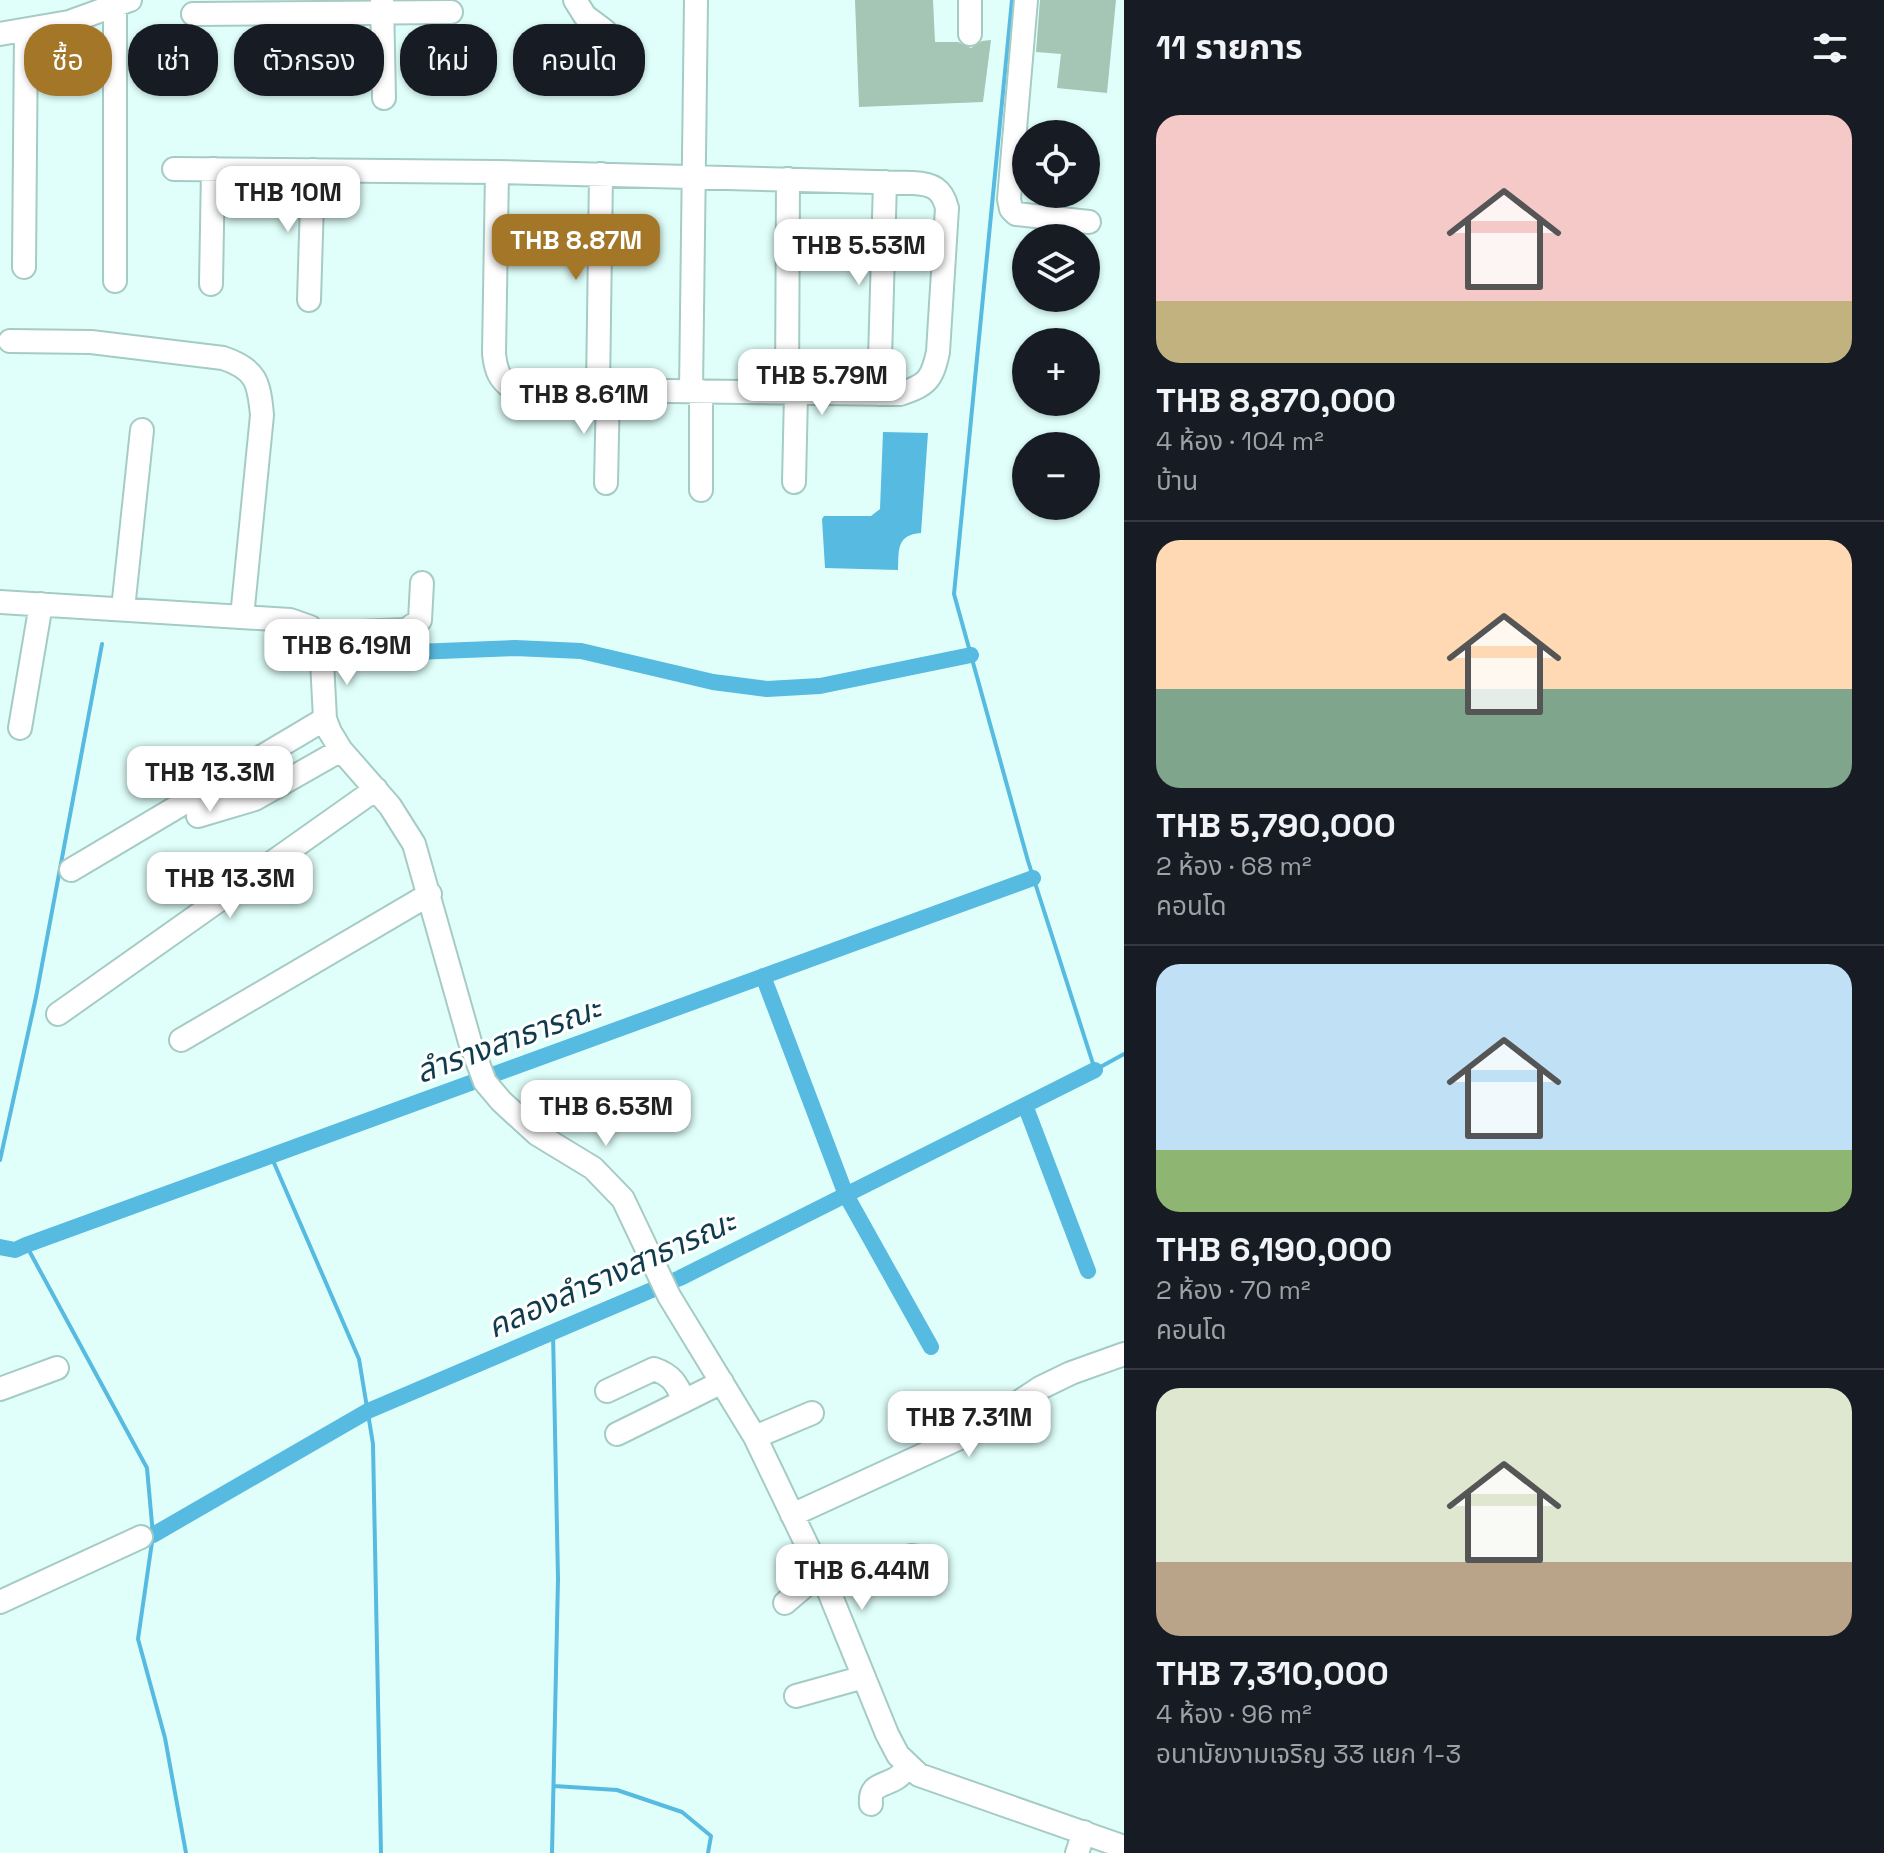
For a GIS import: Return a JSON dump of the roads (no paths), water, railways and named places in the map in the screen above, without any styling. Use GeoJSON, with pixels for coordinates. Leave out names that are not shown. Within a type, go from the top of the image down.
{"type":"FeatureCollection","features":[{"type":"Feature","properties":{"kind":"street"},"geometry":{"type":"LineString","coordinates":[[575,0],[585,16],[596,24]]}},
{"type":"Feature","properties":{"kind":"street"},"geometry":{"type":"LineString","coordinates":[[696,0],[693,177],[696,391],[701,490]]}},
{"type":"Feature","properties":{"kind":"street"},"geometry":{"type":"LineString","coordinates":[[970,0],[970,34]]}},
{"type":"Feature","properties":{"kind":"street"},"geometry":{"type":"LineString","coordinates":[[1026,0],[1009,199],[1011,209],[1016,214],[1089,222]]}},
{"type":"Feature","properties":{"kind":"street"},"geometry":{"type":"LineString","coordinates":[[58,24],[122,4],[115,281]]}},
{"type":"Feature","properties":{"kind":"street"},"geometry":{"type":"LineString","coordinates":[[382,6],[384,98]]}},
{"type":"Feature","properties":{"kind":"street"},"geometry":{"type":"LineString","coordinates":[[193,14],[382,6],[451,12]]}},
{"type":"Feature","properties":{"kind":"street"},"geometry":{"type":"LineString","coordinates":[[0,34],[24,30]]}},
{"type":"Feature","properties":{"kind":"street"},"geometry":{"type":"LineString","coordinates":[[24,267],[25,96]]}},
{"type":"Feature","properties":{"kind":"street"},"geometry":{"type":"LineString","coordinates":[[174,169],[497,172],[601,174],[927,184],[937,187],[944,196],[947,208],[938,352],[934,370],[927,382],[900,394],[513,389],[502,381],[496,369],[497,172]]}},
{"type":"Feature","properties":{"kind":"street"},"geometry":{"type":"LineString","coordinates":[[211,284],[213,169]]}},
{"type":"Feature","properties":{"kind":"street"},"geometry":{"type":"LineString","coordinates":[[309,300],[313,170]]}},
{"type":"Feature","properties":{"kind":"street"},"geometry":{"type":"LineString","coordinates":[[601,174],[606,483]]}},
{"type":"Feature","properties":{"kind":"street"},"geometry":{"type":"LineString","coordinates":[[788,179],[794,482]]}},
{"type":"Feature","properties":{"kind":"street"},"geometry":{"type":"LineString","coordinates":[[879,394],[885,182]]}},
{"type":"Feature","properties":{"kind":"street"},"geometry":{"type":"LineString","coordinates":[[10,341],[91,342],[223,358],[243,364],[253,375],[260,394],[262,415],[242,617]]}},
{"type":"Feature","properties":{"kind":"street"},"geometry":{"type":"LineString","coordinates":[[123,609],[142,430]]}},
{"type":"Feature","properties":{"kind":"street"},"geometry":{"type":"LineString","coordinates":[[317,634],[406,630],[420,620],[422,583]]}},
{"type":"Feature","properties":{"kind":"street"},"geometry":{"type":"LineString","coordinates":[[0,602],[302,623],[317,634],[323,654],[325,719],[341,750],[403,823],[414,844],[481,1074],[501,1101],[537,1134],[593,1168],[623,1199],[669,1296],[755,1437],[824,1581],[898,1755],[919,1775],[1081,1843],[1124,1847]]}},
{"type":"Feature","properties":{"kind":"street"},"geometry":{"type":"LineString","coordinates":[[20,728],[41,604]]}},
{"type":"Feature","properties":{"kind":"street"},"geometry":{"type":"LineString","coordinates":[[71,870],[325,719]]}},
{"type":"Feature","properties":{"kind":"street"},"geometry":{"type":"LineString","coordinates":[[198,816],[255,799],[341,750]]}},
{"type":"Feature","properties":{"kind":"street"},"geometry":{"type":"LineString","coordinates":[[58,1014],[376,789]]}},
{"type":"Feature","properties":{"kind":"street"},"geometry":{"type":"LineString","coordinates":[[181,1040],[430,894]]}},
{"type":"Feature","properties":{"kind":"street"},"geometry":{"type":"LineString","coordinates":[[792,1515],[975,1431],[1040,1388],[1071,1373],[1124,1355]]}},
{"type":"Feature","properties":{"kind":"street"},"geometry":{"type":"LineString","coordinates":[[0,1389],[57,1368]]}},
{"type":"Feature","properties":{"kind":"street"},"geometry":{"type":"LineString","coordinates":[[607,1391],[654,1369],[670,1376],[684,1401]]}},
{"type":"Feature","properties":{"kind":"street"},"geometry":{"type":"LineString","coordinates":[[617,1434],[722,1382]]}},
{"type":"Feature","properties":{"kind":"street"},"geometry":{"type":"LineString","coordinates":[[755,1437],[812,1413]]}},
{"type":"Feature","properties":{"kind":"street"},"geometry":{"type":"LineString","coordinates":[[0,1602],[141,1537]]}},
{"type":"Feature","properties":{"kind":"street"},"geometry":{"type":"LineString","coordinates":[[785,1603],[824,1581],[911,1556],[919,1557],[930,1576]]}},
{"type":"Feature","properties":{"kind":"street"},"geometry":{"type":"LineString","coordinates":[[796,1696],[864,1677]]}},
{"type":"Feature","properties":{"kind":"street"},"geometry":{"type":"LineString","coordinates":[[871,1804],[871,1792],[875,1787],[898,1777],[908,1767]]}},
{"type":"Feature","properties":{"kind":"water"},"geometry":{"type":"Polygon","coordinates":[[[883,432],[928,433],[921,533],[903,540],[898,570],[825,568],[824,516],[871,516],[880,509],[883,432]]]}},
{"type":"Feature","properties":{"kind":"waterway"},"geometry":{"type":"LineString","coordinates":[[1012,0],[954,594],[1028,861],[1095,1070],[1124,1054]]}},
{"type":"Feature","properties":{"kind":"waterway"},"geometry":{"type":"LineString","coordinates":[[0,1160],[36,997],[102,644]]}},
{"type":"Feature","properties":{"kind":"waterway"},"geometry":{"type":"LineString","coordinates":[[340,655],[515,648],[581,651],[713,682],[767,689],[820,686],[971,655]]}},
{"type":"Feature","properties":{"kind":"waterway","name":"ลำรางสาธารณะ"},"geometry":{"type":"LineString","coordinates":[[0,1247],[15,1250],[1033,878]]}},
{"type":"Feature","properties":{"kind":"waterway"},"geometry":{"type":"LineString","coordinates":[[763,976],[846,1195],[931,1347]]}},
{"type":"Feature","properties":{"kind":"waterway","name":"คลองลำรางสาธารณะ"},"geometry":{"type":"LineString","coordinates":[[153,1535],[368,1411],[680,1278],[1095,1070]]}},
{"type":"Feature","properties":{"kind":"waterway"},"geometry":{"type":"LineString","coordinates":[[1025,1105],[1088,1271]]}},
{"type":"Feature","properties":{"kind":"waterway"},"geometry":{"type":"LineString","coordinates":[[271,1156],[359,1359],[373,1444],[381,1853]]}},
{"type":"Feature","properties":{"kind":"waterway","name":"คลองลำรางสาธารณะ"},"geometry":{"type":"LineString","coordinates":[[26,1245],[147,1468],[153,1535],[138,1639],[165,1738],[186,1853]]}},
{"type":"Feature","properties":{"kind":"waterway"},"geometry":{"type":"LineString","coordinates":[[552,1853],[558,1579],[553,1332]]}},
{"type":"Feature","properties":{"kind":"waterway"},"geometry":{"type":"LineString","coordinates":[[554,1786],[617,1790],[682,1812],[711,1836],[708,1853]]}}]}
